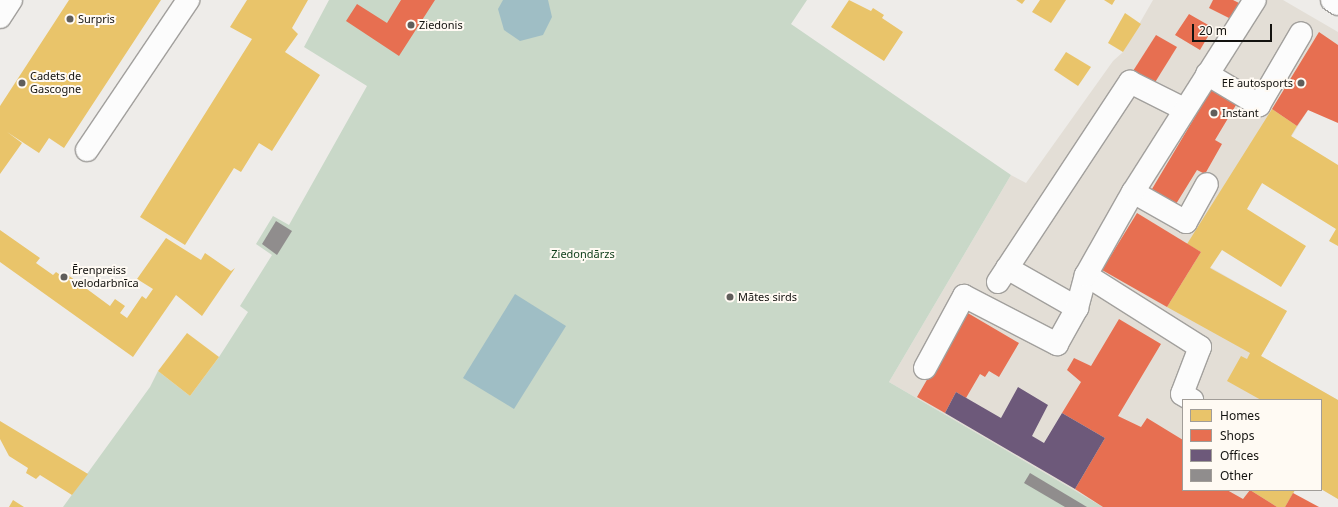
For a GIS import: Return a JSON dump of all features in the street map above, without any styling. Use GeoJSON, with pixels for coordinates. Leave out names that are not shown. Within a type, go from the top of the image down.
{"type":"FeatureCollection","features":[{"type":"Feature","properties":{"kind":"main road"},"geometry":{"type":"LineString","coordinates":[[0,17],[11,0]]}},
{"type":"Feature","properties":{"kind":"main road"},"geometry":{"type":"LineString","coordinates":[[87,150],[188,0]]}},
{"type":"Feature","properties":{"kind":"main road"},"geometry":{"type":"LineString","coordinates":[[925,368],[964,296],[1057,344],[1077,308],[1086,275],[1133,192],[1184,109],[1255,0]]}},
{"type":"Feature","properties":{"kind":"main road"},"geometry":{"type":"LineString","coordinates":[[1332,0],[1338,4]]}},
{"type":"Feature","properties":{"kind":"main road"},"geometry":{"type":"LineString","coordinates":[[1207,74],[1259,105],[1301,33]]}},
{"type":"Feature","properties":{"kind":"main road"},"geometry":{"type":"LineString","coordinates":[[1077,308],[1003,275],[1130,82],[1184,109]]}},
{"type":"Feature","properties":{"kind":"main road"},"geometry":{"type":"LineString","coordinates":[[1133,192],[1186,222],[1207,184]]}},
{"type":"Feature","properties":{"kind":"main road"},"geometry":{"type":"LineString","coordinates":[[1086,275],[1200,347],[1182,394],[1190,399]]}},
{"type":"Feature","properties":{"kind":"shaded area"},"geometry":{"type":"Polygon","coordinates":[[[1153,0],[1283,0],[1338,32],[1338,62],[1210,267],[1287,311],[1261,356],[1338,400],[1338,499],[1322,490],[1322,399],[1182,399],[1182,491],[1294,491],[1285,507],[1103,507],[889,382],[1011,175],[1026,183],[1113,61],[1123,52],[1153,0]]]}},
{"type":"Feature","properties":{"kind":"green space","name":"Ziedoņdārzs"},"geometry":{"type":"Polygon","coordinates":[[[329,0],[807,0],[791,24],[1011,175],[889,382],[1103,507],[63,507],[150,387],[158,371],[190,396],[219,357],[248,312],[240,306],[272,255],[256,244],[273,216],[289,225],[367,86],[304,47],[329,0]]]}},
{"type":"Feature","properties":{"kind":"water"},"geometry":{"type":"Polygon","coordinates":[[[503,0],[548,0],[552,17],[543,35],[520,41],[504,30],[498,9],[503,0]]]}},
{"type":"Feature","properties":{"kind":"water"},"geometry":{"type":"Polygon","coordinates":[[[515,294],[566,326],[514,409],[463,378],[515,294]]]}},
{"type":"Feature","properties":{"kind":"building: Homes"},"geometry":{"type":"Polygon","coordinates":[[[69,0],[161,0],[64,148],[49,138],[39,153],[7,132],[22,143],[0,174],[0,106],[69,0]]]}},
{"type":"Feature","properties":{"kind":"building: Homes"},"geometry":{"type":"Polygon","coordinates":[[[247,0],[308,0],[292,28],[298,34],[285,52],[320,75],[272,151],[259,143],[241,172],[234,168],[185,245],[140,217],[252,39],[230,27],[247,0]]]}},
{"type":"Feature","properties":{"kind":"building: Homes"},"geometry":{"type":"Polygon","coordinates":[[[849,0],[871,11],[873,8],[884,15],[882,18],[903,32],[884,61],[831,27],[849,0]]]}},
{"type":"Feature","properties":{"kind":"building: Homes"},"geometry":{"type":"Polygon","coordinates":[[[1016,0],[1025,0],[1022,4],[1016,0]]]}},
{"type":"Feature","properties":{"kind":"building: Homes"},"geometry":{"type":"Polygon","coordinates":[[[1040,0],[1066,0],[1051,23],[1032,12],[1040,0]]]}},
{"type":"Feature","properties":{"kind":"building: Homes"},"geometry":{"type":"Polygon","coordinates":[[[1104,0],[1115,0],[1112,5],[1104,0]]]}},
{"type":"Feature","properties":{"kind":"building: Homes"},"geometry":{"type":"Polygon","coordinates":[[[1125,13],[1141,24],[1123,52],[1108,43],[1125,13]]]}},
{"type":"Feature","properties":{"kind":"building: Homes"},"geometry":{"type":"Polygon","coordinates":[[[1066,52],[1091,67],[1078,86],[1054,70],[1066,52]]]}},
{"type":"Feature","properties":{"kind":"building: Homes"},"geometry":{"type":"Polygon","coordinates":[[[1272,109],[1297,126],[1291,136],[1338,165],[1338,246],[1329,241],[1336,229],[1262,183],[1247,209],[1306,246],[1281,287],[1222,250],[1210,268],[1287,311],[1261,356],[1338,400],[1338,499],[1322,490],[1322,399],[1259,399],[1227,381],[1241,356],[1247,359],[1250,353],[1167,307],[1201,252],[1187,244],[1272,109]]]}},
{"type":"Feature","properties":{"kind":"building: Homes"},"geometry":{"type":"Polygon","coordinates":[[[0,230],[40,258],[36,263],[53,275],[56,272],[66,279],[68,275],[110,306],[115,299],[125,306],[120,313],[127,318],[142,296],[146,299],[153,289],[137,279],[166,238],[201,260],[205,253],[231,271],[235,268],[202,316],[176,295],[133,357],[0,262],[0,230]]]}},
{"type":"Feature","properties":{"kind":"building: Homes"},"geometry":{"type":"Polygon","coordinates":[[[187,333],[219,357],[190,396],[158,371],[187,333]]]}},
{"type":"Feature","properties":{"kind":"building: Homes"},"geometry":{"type":"Polygon","coordinates":[[[0,421],[88,474],[72,495],[40,475],[36,479],[26,473],[28,468],[9,456],[0,439],[0,421]]]}},
{"type":"Feature","properties":{"kind":"building: Homes"},"geometry":{"type":"Polygon","coordinates":[[[1252,491],[1294,491],[1285,507],[1277,507],[1252,491]]]}},
{"type":"Feature","properties":{"kind":"building: Homes"},"geometry":{"type":"Polygon","coordinates":[[[13,500],[24,507],[9,507],[13,500]]]}},
{"type":"Feature","properties":{"kind":"building: Shops"},"geometry":{"type":"Polygon","coordinates":[[[401,0],[435,0],[399,56],[346,21],[357,4],[387,23],[401,0]]]}},
{"type":"Feature","properties":{"kind":"building: Shops"},"geometry":{"type":"Polygon","coordinates":[[[1213,0],[1233,0],[1239,3],[1231,19],[1209,8],[1213,0]]]}},
{"type":"Feature","properties":{"kind":"building: Shops"},"geometry":{"type":"Polygon","coordinates":[[[1189,14],[1210,26],[1207,31],[1210,33],[1200,50],[1175,35],[1189,14]]]}},
{"type":"Feature","properties":{"kind":"building: Shops"},"geometry":{"type":"Polygon","coordinates":[[[1319,32],[1338,45],[1338,123],[1308,110],[1297,126],[1272,109],[1319,32]]]}},
{"type":"Feature","properties":{"kind":"building: Shops"},"geometry":{"type":"Polygon","coordinates":[[[1156,35],[1177,47],[1154,84],[1133,71],[1156,35]]]}},
{"type":"Feature","properties":{"kind":"building: Shops"},"geometry":{"type":"Polygon","coordinates":[[[1211,90],[1236,105],[1215,140],[1222,144],[1205,174],[1197,170],[1176,204],[1152,189],[1211,90]]]}},
{"type":"Feature","properties":{"kind":"building: Shops"},"geometry":{"type":"Polygon","coordinates":[[[1137,213],[1201,252],[1167,307],[1102,270],[1137,213]]]}},
{"type":"Feature","properties":{"kind":"building: Shops"},"geometry":{"type":"Polygon","coordinates":[[[966,312],[1019,343],[999,377],[989,371],[985,377],[980,374],[966,398],[956,392],[945,413],[917,397],[966,312]]]}},
{"type":"Feature","properties":{"kind":"building: Shops"},"geometry":{"type":"Polygon","coordinates":[[[1119,319],[1161,344],[1118,416],[1141,427],[1147,418],[1182,439],[1182,491],[1229,491],[1243,499],[1249,491],[1252,491],[1277,507],[1103,507],[1075,489],[1105,438],[1062,413],[1081,382],[1067,370],[1074,358],[1091,366],[1119,319]]]}},
{"type":"Feature","properties":{"kind":"building: Shops"},"geometry":{"type":"Polygon","coordinates":[[[1293,493],[1319,507],[1285,507],[1293,493]]]}},
{"type":"Feature","properties":{"kind":"building: Offices"},"geometry":{"type":"Polygon","coordinates":[[[1018,387],[1048,405],[1032,436],[1044,443],[1062,413],[1105,438],[1075,489],[945,413],[956,392],[1001,418],[1018,387]]]}},
{"type":"Feature","properties":{"kind":"building: Other"},"geometry":{"type":"Polygon","coordinates":[[[276,221],[292,231],[277,255],[262,244],[276,221]]]}},
{"type":"Feature","properties":{"kind":"building: Other"},"geometry":{"type":"Polygon","coordinates":[[[1030,473],[1087,507],[1065,507],[1024,483],[1030,473]]]}},
{"type":"Feature","properties":{"kind":"place","name":"Surpris"},"geometry":{"type":"Point","coordinates":[70,19]}},
{"type":"Feature","properties":{"kind":"place","name":"Ziedonis"},"geometry":{"type":"Point","coordinates":[411,25]}},
{"type":"Feature","properties":{"kind":"place","name":"Cadets de Gascogne"},"geometry":{"type":"Point","coordinates":[22,83]}},
{"type":"Feature","properties":{"kind":"place","name":"EE autosports"},"geometry":{"type":"Point","coordinates":[1301,83]}},
{"type":"Feature","properties":{"kind":"place","name":"Instant"},"geometry":{"type":"Point","coordinates":[1214,113]}},
{"type":"Feature","properties":{"kind":"place","name":"Ērenpreiss velodarbnīca"},"geometry":{"type":"Point","coordinates":[64,277]}},
{"type":"Feature","properties":{"kind":"place","name":"Mātes sirds"},"geometry":{"type":"Point","coordinates":[730,297]}}]}
